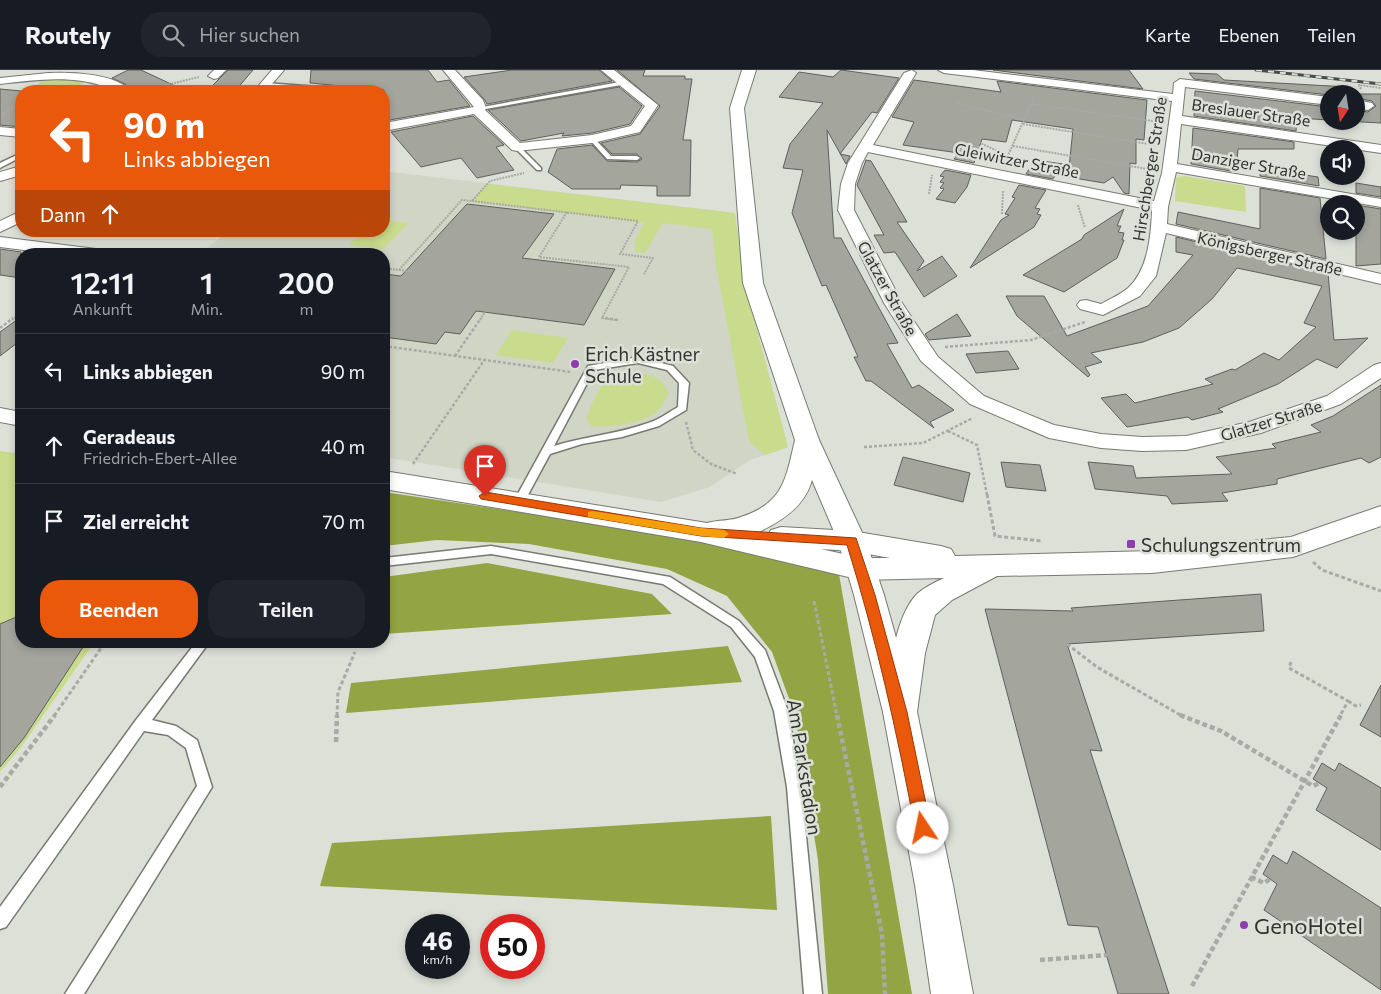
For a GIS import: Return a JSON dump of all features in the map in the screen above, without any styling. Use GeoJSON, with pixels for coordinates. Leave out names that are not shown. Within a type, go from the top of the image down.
{"type":"FeatureCollection","features":[{"type":"Feature","properties":{"kind":"main road"},"geometry":{"type":"LineString","coordinates":[[748,70],[737,108],[753,282],[807,440],[856,555],[900,712],[934,885],[952,994]]}},
{"type":"Feature","properties":{"kind":"main road"},"geometry":{"type":"LineString","coordinates":[[0,415],[15,418]]}},
{"type":"Feature","properties":{"kind":"main road"},"geometry":{"type":"LineString","coordinates":[[701,532],[745,527],[771,515],[786,501],[798,484],[807,440]]}},
{"type":"Feature","properties":{"kind":"main road"},"geometry":{"type":"LineString","coordinates":[[390,490],[519,501],[701,532],[856,555],[992,566],[1152,562],[1292,547],[1381,516]]}},
{"type":"Feature","properties":{"kind":"main road"},"geometry":{"type":"LineString","coordinates":[[900,712],[913,637],[919,615],[926,602],[992,566]]}},
{"type":"Feature","properties":{"kind":"street"},"geometry":{"type":"LineString","coordinates":[[266,85],[278,70]]}},
{"type":"Feature","properties":{"kind":"street"},"geometry":{"type":"LineString","coordinates":[[454,70],[480,103],[478,109]]}},
{"type":"Feature","properties":{"kind":"street"},"geometry":{"type":"LineString","coordinates":[[478,109],[517,147],[592,139],[635,129],[652,105],[607,70]]}},
{"type":"Feature","properties":{"kind":"street"},"geometry":{"type":"LineString","coordinates":[[944,70],[1178,98]]}},
{"type":"Feature","properties":{"kind":"street","name":"Glatzer Straße"},"geometry":{"type":"LineString","coordinates":[[910,71],[866,148],[855,163],[848,184],[846,210],[893,303],[923,349],[932,361],[977,400],[1049,431],[1101,441],[1142,444],[1186,443],[1254,428],[1334,400],[1381,369]]}},
{"type":"Feature","properties":{"kind":"street"},"geometry":{"type":"LineString","coordinates":[[0,81],[72,74],[104,78],[115,85]]}},
{"type":"Feature","properties":{"kind":"street","name":"Hirschberger Straße"},"geometry":{"type":"LineString","coordinates":[[1086,305],[1103,310],[1134,292],[1150,272],[1159,227],[1160,207],[1169,170],[1180,83],[1320,100]]}},
{"type":"Feature","properties":{"kind":"street"},"geometry":{"type":"LineString","coordinates":[[390,127],[478,109]]}},
{"type":"Feature","properties":{"kind":"street","name":"Breslauer Straße"},"geometry":{"type":"LineString","coordinates":[[1175,122],[1381,149]]}},
{"type":"Feature","properties":{"kind":"street"},"geometry":{"type":"LineString","coordinates":[[0,131],[15,132]]}},
{"type":"Feature","properties":{"kind":"street","name":"Gleiwitzer Straße"},"geometry":{"type":"LineString","coordinates":[[866,148],[1160,207]]}},
{"type":"Feature","properties":{"kind":"street","name":"Danziger Straße"},"geometry":{"type":"LineString","coordinates":[[1169,170],[1381,203]]}},
{"type":"Feature","properties":{"kind":"street"},"geometry":{"type":"LineString","coordinates":[[0,227],[15,219]]}},
{"type":"Feature","properties":{"kind":"street","name":"Königsberger Straße"},"geometry":{"type":"LineString","coordinates":[[1159,227],[1381,279]]}},
{"type":"Feature","properties":{"kind":"street"},"geometry":{"type":"LineString","coordinates":[[0,242],[48,248]]}},
{"type":"Feature","properties":{"kind":"lane"},"geometry":{"type":"LineString","coordinates":[[478,109],[625,84]]}},
{"type":"Feature","properties":{"kind":"lane"},"geometry":{"type":"LineString","coordinates":[[592,139],[609,158],[636,158]]}},
{"type":"Feature","properties":{"kind":"lane"},"geometry":{"type":"LineString","coordinates":[[517,147],[540,170]]}},
{"type":"Feature","properties":{"kind":"lane"},"geometry":{"type":"LineString","coordinates":[[6,172],[15,162]]}},
{"type":"Feature","properties":{"kind":"lane"},"geometry":{"type":"LineString","coordinates":[[519,501],[591,368],[638,360],[670,368],[684,383],[683,408],[656,424],[622,434],[581,441],[547,451]]}},
{"type":"Feature","properties":{"kind":"lane","name":"Am Parkstadion"},"geometry":{"type":"LineString","coordinates":[[390,561],[492,550],[666,580],[735,624],[760,654],[781,711],[794,787],[813,994]]}},
{"type":"Feature","properties":{"kind":"lane"},"geometry":{"type":"LineString","coordinates":[[0,921],[141,724],[199,648]]}},
{"type":"Feature","properties":{"kind":"lane"},"geometry":{"type":"LineString","coordinates":[[74,994],[204,787],[192,744],[171,730],[141,724]]}},
{"type":"Feature","properties":{"kind":"path"},"geometry":{"type":"LineString","coordinates":[[166,85],[217,73]]}},
{"type":"Feature","properties":{"kind":"path"},"geometry":{"type":"LineString","coordinates":[[1002,214],[1008,156],[1041,82]]}},
{"type":"Feature","properties":{"kind":"path"},"geometry":{"type":"LineString","coordinates":[[958,103],[1024,120]]}},
{"type":"Feature","properties":{"kind":"path"},"geometry":{"type":"LineString","coordinates":[[1032,104],[1175,122]]}},
{"type":"Feature","properties":{"kind":"path"},"geometry":{"type":"LineString","coordinates":[[0,117],[15,106]]}},
{"type":"Feature","properties":{"kind":"path"},"geometry":{"type":"LineString","coordinates":[[1023,124],[1172,147]]}},
{"type":"Feature","properties":{"kind":"path"},"geometry":{"type":"LineString","coordinates":[[976,141],[1008,156]]}},
{"type":"Feature","properties":{"kind":"path"},"geometry":{"type":"LineString","coordinates":[[1013,146],[1169,170]]}},
{"type":"Feature","properties":{"kind":"path"},"geometry":{"type":"LineString","coordinates":[[472,201],[490,181],[540,170]]}},
{"type":"Feature","properties":{"kind":"path"},"geometry":{"type":"LineString","coordinates":[[1085,192],[1078,206],[1085,228]]}},
{"type":"Feature","properties":{"kind":"path"},"geometry":{"type":"LineString","coordinates":[[399,270],[462,200],[638,221],[620,254],[653,258],[644,274]]}},
{"type":"Feature","properties":{"kind":"path"},"geometry":{"type":"LineString","coordinates":[[567,212],[539,257],[629,267],[602,318],[618,320]]}},
{"type":"Feature","properties":{"kind":"path"},"geometry":{"type":"LineString","coordinates":[[390,269],[420,272]]}},
{"type":"Feature","properties":{"kind":"path"},"geometry":{"type":"LineString","coordinates":[[923,349],[1031,340],[1090,321],[1086,305]]}},
{"type":"Feature","properties":{"kind":"path"},"geometry":{"type":"LineString","coordinates":[[455,356],[485,312]]}},
{"type":"Feature","properties":{"kind":"path"},"geometry":{"type":"LineString","coordinates":[[0,328],[15,317]]}},
{"type":"Feature","properties":{"kind":"path"},"geometry":{"type":"LineString","coordinates":[[390,347],[588,374]]}},
{"type":"Feature","properties":{"kind":"path"},"geometry":{"type":"LineString","coordinates":[[410,467],[485,359]]}},
{"type":"Feature","properties":{"kind":"path"},"geometry":{"type":"LineString","coordinates":[[683,408],[693,450],[711,464],[737,474]]}},
{"type":"Feature","properties":{"kind":"path"},"geometry":{"type":"LineString","coordinates":[[864,447],[923,443],[995,408]]}},
{"type":"Feature","properties":{"kind":"path"},"geometry":{"type":"LineString","coordinates":[[948,431],[977,445],[995,536],[1045,541]]}},
{"type":"Feature","properties":{"kind":"path"},"geometry":{"type":"LineString","coordinates":[[1322,570],[1381,591]]}},
{"type":"Feature","properties":{"kind":"path"},"geometry":{"type":"LineString","coordinates":[[814,601],[882,934],[885,994]]}},
{"type":"Feature","properties":{"kind":"path"},"geometry":{"type":"LineString","coordinates":[[1066,644],[1097,667],[1189,720],[1221,731],[1313,786],[1320,784]]}},
{"type":"Feature","properties":{"kind":"path"},"geometry":{"type":"LineString","coordinates":[[0,787],[45,729],[101,648]]}},
{"type":"Feature","properties":{"kind":"path"},"geometry":{"type":"LineString","coordinates":[[336,742],[338,692],[355,652]]}},
{"type":"Feature","properties":{"kind":"path"},"geometry":{"type":"LineString","coordinates":[[1292,662],[1289,668],[1356,706],[1362,705]]}},
{"type":"Feature","properties":{"kind":"path"},"geometry":{"type":"LineString","coordinates":[[1192,986],[1348,701]]}},
{"type":"Feature","properties":{"kind":"path"},"geometry":{"type":"LineString","coordinates":[[1251,877],[1264,883],[1270,878]]}},
{"type":"Feature","properties":{"kind":"path"},"geometry":{"type":"LineString","coordinates":[[1040,960],[1107,955]]}},
{"type":"Feature","properties":{"kind":"shaded area","name":"Erich Kästner Schule"},"geometry":{"type":"Polygon","coordinates":[[[390,172],[735,213],[744,281],[788,447],[750,460],[710,487],[661,502],[390,458],[390,248],[207,248],[221,237],[390,237],[390,172]]]}},
{"type":"Feature","properties":{"kind":"green space"},"geometry":{"type":"Polygon","coordinates":[[[78,77],[92,80],[79,85],[37,85],[41,81],[78,77]]]}},
{"type":"Feature","properties":{"kind":"green space"},"geometry":{"type":"Polygon","coordinates":[[[1184,176],[1245,186],[1246,212],[1175,201],[1176,178],[1184,176]]]}},
{"type":"Feature","properties":{"kind":"green space"},"geometry":{"type":"Polygon","coordinates":[[[488,184],[735,213],[744,281],[788,447],[765,455],[749,441],[716,265],[712,229],[663,223],[645,253],[635,252],[635,240],[644,223],[472,201],[488,184]]]}},
{"type":"Feature","properties":{"kind":"green space"},"geometry":{"type":"Polygon","coordinates":[[[390,221],[409,223],[384,248],[349,245],[357,237],[390,237],[390,221]]]}},
{"type":"Feature","properties":{"kind":"green space"},"geometry":{"type":"Polygon","coordinates":[[[512,330],[568,338],[553,363],[496,355],[512,330]]]}},
{"type":"Feature","properties":{"kind":"green space"},"geometry":{"type":"Polygon","coordinates":[[[638,373],[657,378],[667,389],[669,394],[658,410],[648,417],[632,423],[615,426],[591,426],[586,418],[603,385],[616,377],[638,373]]]}},
{"type":"Feature","properties":{"kind":"green space"},"geometry":{"type":"Polygon","coordinates":[[[0,451],[15,453],[15,648],[90,648],[22,746],[0,772],[0,451]]]}},
{"type":"Feature","properties":{"kind":"green space"},"geometry":{"type":"Polygon","coordinates":[[[390,493],[666,534],[777,556],[839,574],[912,994],[828,994],[818,860],[795,715],[772,652],[727,596],[667,569],[529,544],[437,540],[390,545],[390,493]]]}},
{"type":"Feature","properties":{"kind":"green space"},"geometry":{"type":"Polygon","coordinates":[[[487,563],[652,594],[672,614],[390,634],[390,576],[487,563]]]}},
{"type":"Feature","properties":{"kind":"green space"},"geometry":{"type":"Polygon","coordinates":[[[728,646],[742,682],[346,713],[351,683],[728,646]]]}},
{"type":"Feature","properties":{"kind":"green space"},"geometry":{"type":"Polygon","coordinates":[[[771,816],[777,910],[320,886],[332,843],[771,816]]]}},
{"type":"Feature","properties":{"kind":"building"},"geometry":{"type":"Polygon","coordinates":[[[128,70],[141,70],[173,85],[126,85],[112,78],[128,70]]]}},
{"type":"Feature","properties":{"kind":"building"},"geometry":{"type":"Polygon","coordinates":[[[228,70],[253,70],[240,85],[213,85],[228,70]]]}},
{"type":"Feature","properties":{"kind":"building"},"geometry":{"type":"Polygon","coordinates":[[[311,70],[428,70],[437,82],[449,80],[470,106],[390,120],[390,85],[310,83],[311,70]]]}},
{"type":"Feature","properties":{"kind":"building"},"geometry":{"type":"Polygon","coordinates":[[[512,70],[599,70],[612,81],[487,104],[464,77],[512,70]]]}},
{"type":"Feature","properties":{"kind":"building"},"geometry":{"type":"Polygon","coordinates":[[[617,70],[645,70],[643,76],[685,76],[685,79],[692,79],[683,140],[691,140],[690,196],[657,196],[657,186],[621,185],[620,189],[572,189],[548,172],[557,149],[592,145],[607,161],[637,162],[642,159],[637,154],[612,154],[601,143],[640,134],[660,106],[617,70]]]}},
{"type":"Feature","properties":{"kind":"building"},"geometry":{"type":"Polygon","coordinates":[[[841,70],[899,78],[877,113],[872,112],[840,154],[827,130],[834,238],[841,238],[898,343],[887,344],[912,388],[919,385],[954,410],[930,422],[934,428],[871,381],[866,381],[854,357],[858,357],[826,285],[822,286],[792,213],[803,170],[783,168],[790,144],[823,103],[779,97],[799,72],[833,77],[841,70]]]}},
{"type":"Feature","properties":{"kind":"building"},"geometry":{"type":"Polygon","coordinates":[[[993,70],[1129,70],[1143,89],[993,70]]]}},
{"type":"Feature","properties":{"kind":"building"},"geometry":{"type":"Polygon","coordinates":[[[1189,73],[1217,74],[1224,80],[1320,85],[1320,94],[1194,79],[1189,73]]]}},
{"type":"Feature","properties":{"kind":"building"},"geometry":{"type":"Polygon","coordinates":[[[914,80],[1001,92],[997,81],[1147,100],[1144,140],[1136,139],[1136,164],[1130,163],[1129,194],[1124,193],[1113,177],[1104,183],[1068,177],[1073,129],[1012,120],[1006,142],[982,139],[974,163],[954,159],[959,153],[903,145],[914,122],[892,117],[914,80]]]}},
{"type":"Feature","properties":{"kind":"building"},"geometry":{"type":"Polygon","coordinates":[[[619,87],[642,106],[630,124],[592,133],[562,136],[564,133],[521,141],[488,110],[619,87]]]}},
{"type":"Feature","properties":{"kind":"building"},"geometry":{"type":"Polygon","coordinates":[[[0,89],[15,90],[15,126],[0,125],[0,89]]]}},
{"type":"Feature","properties":{"kind":"building"},"geometry":{"type":"Polygon","coordinates":[[[1195,91],[1320,106],[1320,119],[1297,118],[1296,131],[1194,116],[1195,91]]]}},
{"type":"Feature","properties":{"kind":"building"},"geometry":{"type":"Polygon","coordinates":[[[1365,94],[1381,94],[1381,123],[1365,122],[1365,112],[1368,112],[1376,106],[1372,101],[1365,100],[1365,94]]]}},
{"type":"Feature","properties":{"kind":"building"},"geometry":{"type":"Polygon","coordinates":[[[473,116],[504,145],[496,147],[514,170],[477,178],[461,158],[421,167],[391,132],[473,116]]]}},
{"type":"Feature","properties":{"kind":"building"},"geometry":{"type":"Polygon","coordinates":[[[1193,128],[1294,142],[1294,149],[1238,149],[1236,172],[1191,164],[1193,128]]]}},
{"type":"Feature","properties":{"kind":"building"},"geometry":{"type":"Polygon","coordinates":[[[840,154],[850,156],[846,164],[840,154]]]}},
{"type":"Feature","properties":{"kind":"building"},"geometry":{"type":"Polygon","coordinates":[[[866,160],[871,161],[907,222],[897,222],[924,261],[917,271],[942,256],[957,276],[924,297],[895,252],[884,253],[874,235],[884,235],[857,185],[866,160]]]}},
{"type":"Feature","properties":{"kind":"building"},"geometry":{"type":"Polygon","coordinates":[[[1035,160],[1063,164],[1053,179],[1026,174],[1035,160]]]}},
{"type":"Feature","properties":{"kind":"building"},"geometry":{"type":"Polygon","coordinates":[[[1260,168],[1318,177],[1319,186],[1260,176],[1260,168]]]}},
{"type":"Feature","properties":{"kind":"building"},"geometry":{"type":"Polygon","coordinates":[[[945,170],[971,175],[967,187],[955,203],[936,199],[944,189],[940,188],[944,183],[940,182],[944,177],[940,176],[945,170]]]}},
{"type":"Feature","properties":{"kind":"building"},"geometry":{"type":"Polygon","coordinates":[[[1019,185],[1046,190],[1035,208],[1040,209],[1037,214],[1041,215],[1034,227],[970,268],[1001,220],[1009,215],[1005,214],[1015,198],[1012,197],[1019,185]]]}},
{"type":"Feature","properties":{"kind":"building"},"geometry":{"type":"Polygon","coordinates":[[[1356,185],[1381,187],[1381,197],[1356,193],[1356,185]]]}},
{"type":"Feature","properties":{"kind":"building"},"geometry":{"type":"Polygon","coordinates":[[[1260,188],[1320,198],[1320,240],[1324,240],[1326,259],[1176,224],[1178,212],[1260,229],[1260,188]]]}},
{"type":"Feature","properties":{"kind":"building"},"geometry":{"type":"Polygon","coordinates":[[[467,204],[554,214],[522,258],[615,269],[584,325],[476,311],[460,334],[445,332],[436,344],[390,338],[390,275],[401,276],[467,204]]]}},
{"type":"Feature","properties":{"kind":"building"},"geometry":{"type":"Polygon","coordinates":[[[1365,206],[1381,209],[1381,264],[1356,266],[1356,240],[1365,240],[1365,206]]]}},
{"type":"Feature","properties":{"kind":"building"},"geometry":{"type":"Polygon","coordinates":[[[1124,209],[1117,226],[1121,226],[1118,232],[1124,233],[1122,240],[1124,240],[1117,258],[1064,292],[1023,275],[1082,239],[1084,235],[1124,209]]]}},
{"type":"Feature","properties":{"kind":"building"},"geometry":{"type":"Polygon","coordinates":[[[1176,237],[1328,273],[1334,340],[1368,338],[1337,368],[1317,359],[1278,384],[1218,409],[1223,412],[1192,420],[1188,417],[1127,427],[1101,398],[1126,394],[1135,403],[1213,384],[1205,379],[1232,369],[1235,370],[1264,353],[1279,360],[1316,327],[1304,323],[1322,286],[1237,268],[1212,299],[1179,328],[1143,342],[1091,353],[1102,362],[1085,367],[1090,375],[1088,377],[1017,316],[1006,296],[1044,296],[1067,336],[1148,306],[1193,255],[1176,252],[1176,237]]]}},
{"type":"Feature","properties":{"kind":"building"},"geometry":{"type":"Polygon","coordinates":[[[0,249],[15,251],[15,277],[0,275],[0,249]]]}},
{"type":"Feature","properties":{"kind":"building"},"geometry":{"type":"Polygon","coordinates":[[[957,314],[971,336],[929,340],[925,334],[957,314]]]}},
{"type":"Feature","properties":{"kind":"building"},"geometry":{"type":"Polygon","coordinates":[[[15,321],[15,345],[0,356],[0,332],[15,321]]]}},
{"type":"Feature","properties":{"kind":"building"},"geometry":{"type":"Polygon","coordinates":[[[1008,351],[1019,369],[976,373],[966,354],[1008,351]]]}},
{"type":"Feature","properties":{"kind":"building"},"geometry":{"type":"Polygon","coordinates":[[[1381,385],[1381,457],[1369,463],[1361,458],[1277,479],[1277,484],[1222,493],[1228,501],[1172,504],[1167,496],[1095,489],[1088,462],[1133,466],[1136,478],[1232,474],[1216,457],[1276,448],[1272,444],[1321,432],[1311,425],[1333,416],[1381,385]]]}},
{"type":"Feature","properties":{"kind":"building"},"geometry":{"type":"Polygon","coordinates":[[[903,457],[970,473],[963,502],[894,485],[903,457]]]}},
{"type":"Feature","properties":{"kind":"building"},"geometry":{"type":"Polygon","coordinates":[[[1001,462],[1040,465],[1046,491],[1006,487],[1001,462]]]}},
{"type":"Feature","properties":{"kind":"building"},"geometry":{"type":"Polygon","coordinates":[[[1261,594],[1264,631],[1067,644],[1102,751],[1090,750],[1169,994],[1118,994],[1098,927],[1068,925],[985,609],[1073,611],[1071,608],[1261,594]]]}},
{"type":"Feature","properties":{"kind":"building"},"geometry":{"type":"Polygon","coordinates":[[[15,618],[15,648],[82,648],[24,738],[0,767],[0,624],[15,618]]]}},
{"type":"Feature","properties":{"kind":"building"},"geometry":{"type":"Polygon","coordinates":[[[1381,685],[1381,737],[1360,725],[1381,685]]]}},
{"type":"Feature","properties":{"kind":"building"},"geometry":{"type":"Polygon","coordinates":[[[1322,763],[1335,771],[1339,763],[1381,788],[1381,850],[1316,810],[1327,788],[1313,779],[1322,763]]]}},
{"type":"Feature","properties":{"kind":"building"},"geometry":{"type":"Polygon","coordinates":[[[1293,851],[1381,908],[1381,990],[1264,910],[1277,884],[1263,874],[1273,855],[1287,864],[1293,851]]]}},
{"type":"Feature","properties":{"kind":"railway"},"geometry":{"type":"LineString","coordinates":[[1256,70],[1381,84]]}},
{"type":"Feature","properties":{"kind":"slow traffic"},"geometry":{"type":"LineString","coordinates":[[592,514],[724,534]]}},
{"type":"Feature","properties":{"kind":"place","name":"Erich Kästner Schule"},"geometry":{"type":"Point","coordinates":[575,364]}},
{"type":"Feature","properties":{"kind":"place","name":"Schulungszentrum"},"geometry":{"type":"Point","coordinates":[1131,544]}},
{"type":"Feature","properties":{"kind":"place","name":"GenoHotel"},"geometry":{"type":"Point","coordinates":[1244,925]}},
{"type":"Feature","properties":{"kind":"route"},"geometry":{"type":"LineString","coordinates":[[485,496],[701,532],[852,541],[869,595],[900,712],[923,828]]}}]}
